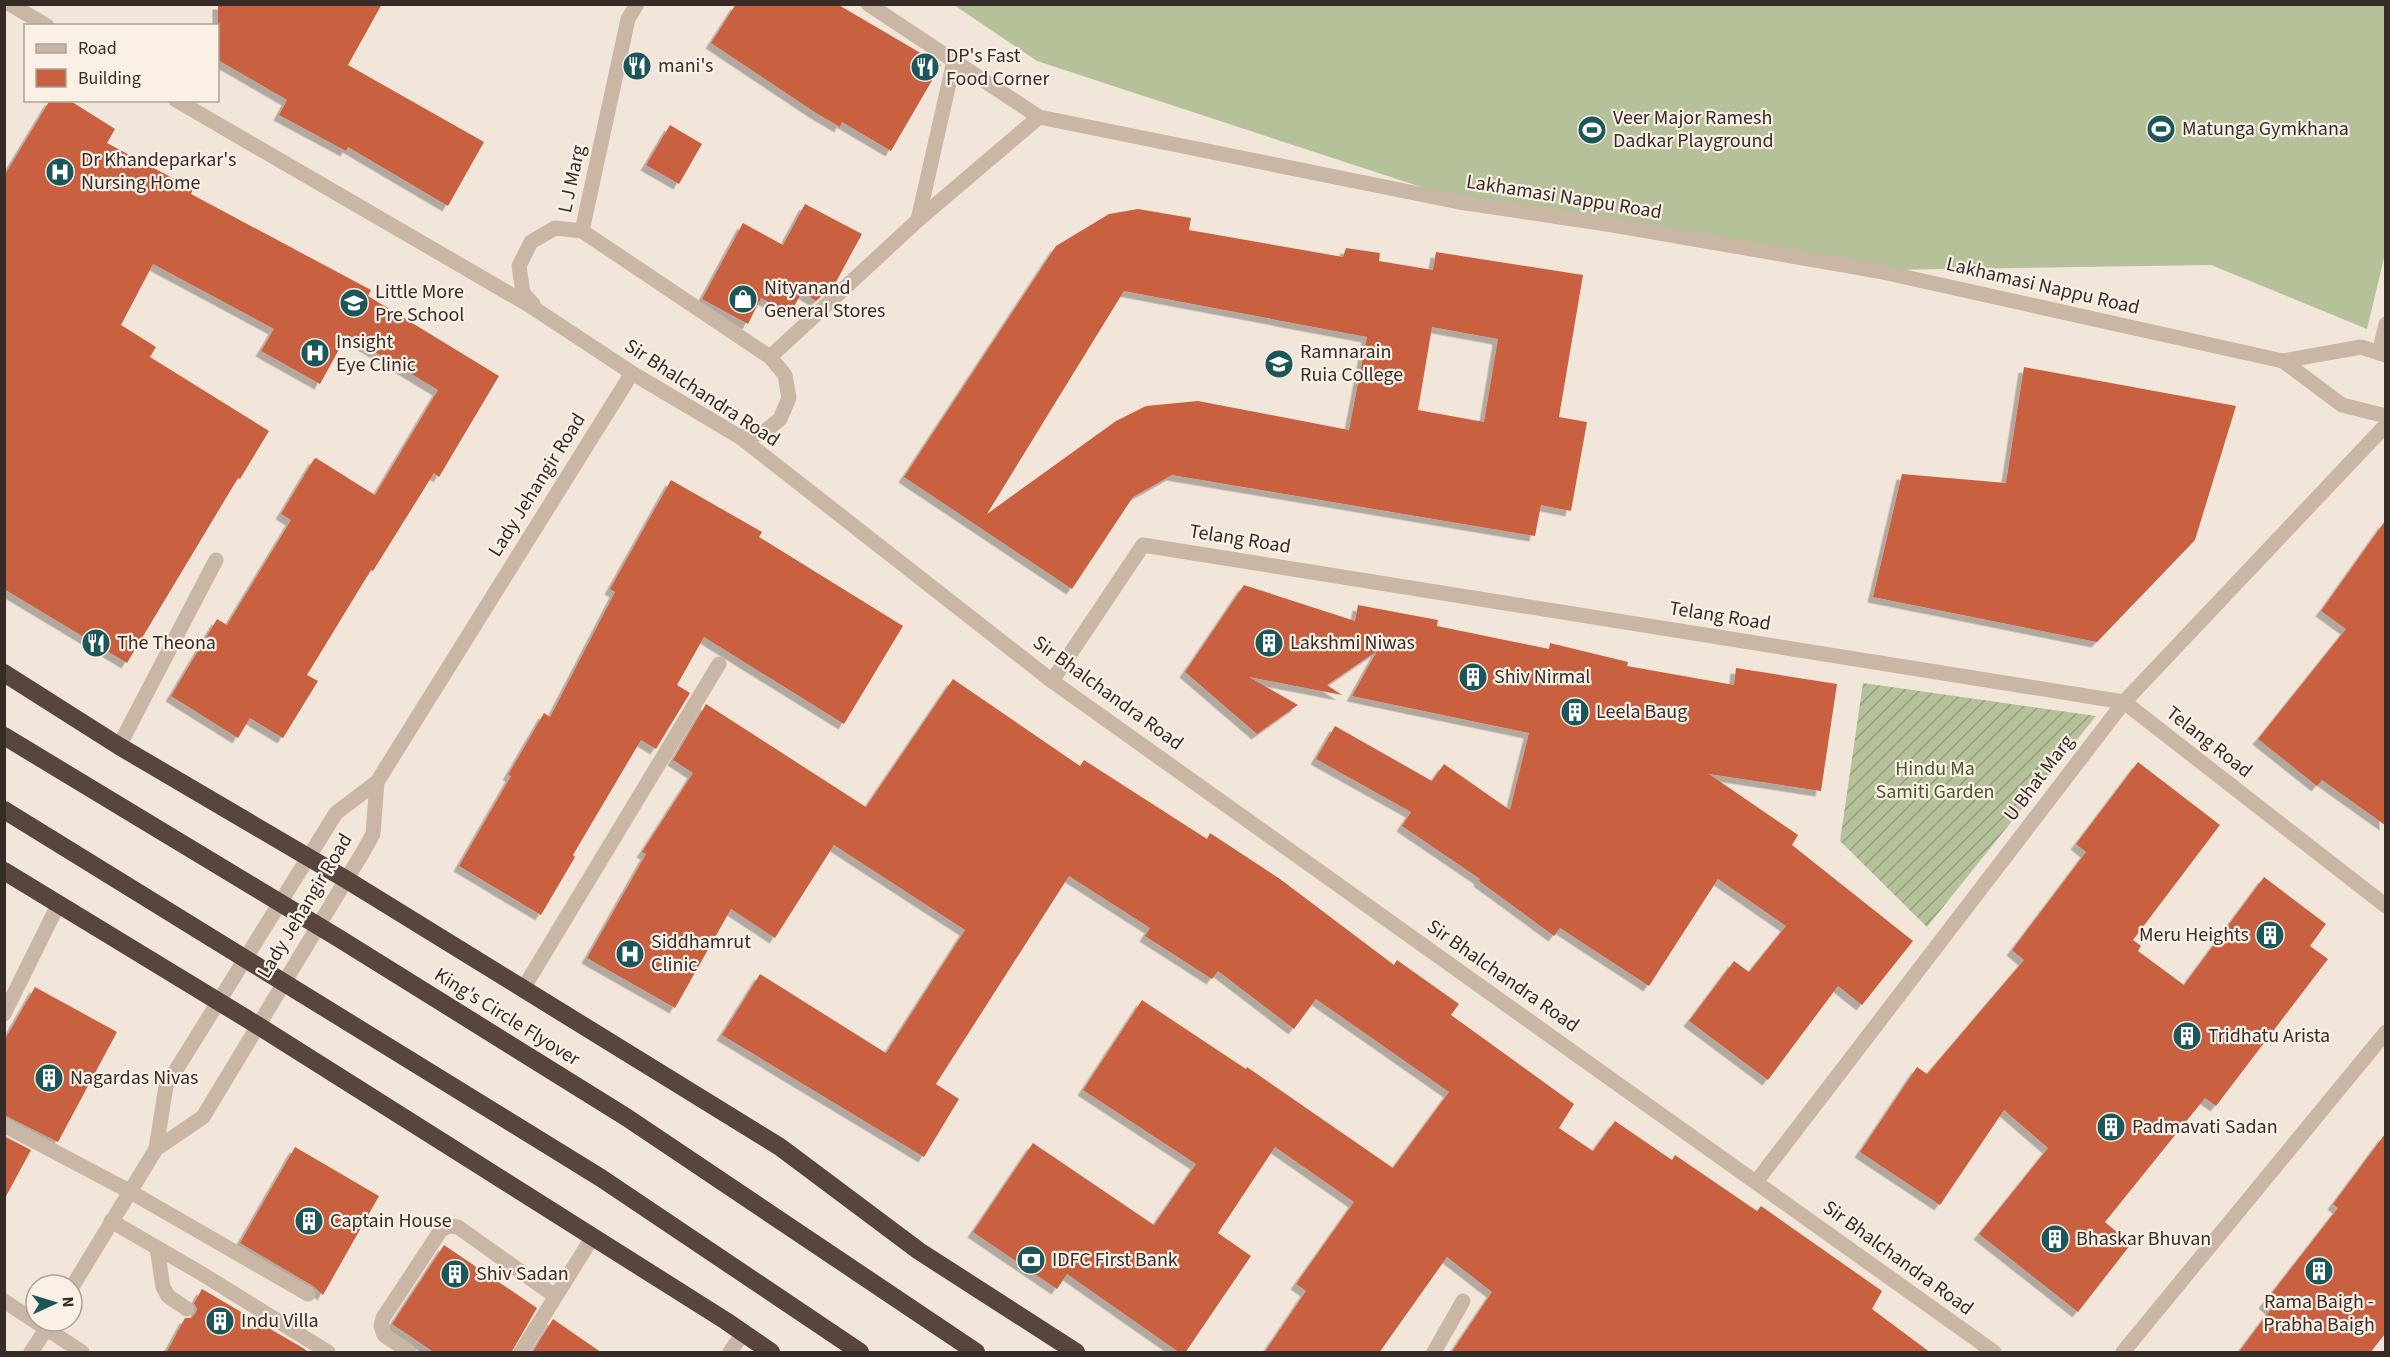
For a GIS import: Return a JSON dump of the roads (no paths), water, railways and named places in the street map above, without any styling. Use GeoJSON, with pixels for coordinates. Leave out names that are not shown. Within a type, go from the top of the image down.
{"type":"FeatureCollection","features":[{"type":"Feature","properties":{"kind":"highway"},"geometry":{"type":"LineString","coordinates":[[4,673],[119,746],[346,880],[780,1147],[919,1251],[1076,1353]]}},
{"type":"Feature","properties":{"kind":"highway","name":"King's Circle Flyover"},"geometry":{"type":"LineString","coordinates":[[4,736],[340,939],[626,1117],[976,1353]]}},
{"type":"Feature","properties":{"kind":"highway"},"geometry":{"type":"LineString","coordinates":[[4,810],[601,1178],[860,1353]]}},
{"type":"Feature","properties":{"kind":"highway"},"geometry":{"type":"LineString","coordinates":[[4,871],[257,1025],[771,1353]]}},
{"type":"Feature","properties":{"kind":"street","name":"L J Marg"},"geometry":{"type":"LineString","coordinates":[[541,313],[523,292],[519,266],[531,242],[555,228],[582,231],[628,12],[637,4]]}},
{"type":"Feature","properties":{"kind":"street","name":"Lakhamasi Nappu Road"},"geometry":{"type":"LineString","coordinates":[[868,4],[1039,117],[1459,202],[1612,225],[1878,271],[2283,361]]}},
{"type":"Feature","properties":{"kind":"street"},"geometry":{"type":"LineString","coordinates":[[11,5],[44,24]]}},
{"type":"Feature","properties":{"kind":"street"},"geometry":{"type":"LineString","coordinates":[[918,220],[954,61]]}},
{"type":"Feature","properties":{"kind":"street","name":"Sir Bhalchandra Road"},"geometry":{"type":"LineString","coordinates":[[179,102],[541,313],[632,372],[740,437],[1052,681],[1994,1353]]}},
{"type":"Feature","properties":{"kind":"street"},"geometry":{"type":"LineString","coordinates":[[770,357],[918,220],[1039,117]]}},
{"type":"Feature","properties":{"kind":"street"},"geometry":{"type":"LineString","coordinates":[[582,231],[770,357],[785,375],[789,398],[780,419],[763,433],[740,437]]}},
{"type":"Feature","properties":{"kind":"street"},"geometry":{"type":"LineString","coordinates":[[2283,361],[2361,347],[2382,354],[2385,324]]}},
{"type":"Feature","properties":{"kind":"street"},"geometry":{"type":"LineString","coordinates":[[2283,361],[2342,405],[2385,416]]}},
{"type":"Feature","properties":{"kind":"street","name":"Lady Jehangir Road"},"geometry":{"type":"LineString","coordinates":[[80,1273],[156,1149],[203,1118],[373,834],[377,782],[632,372]]}},
{"type":"Feature","properties":{"kind":"street","name":"U Bhat Marg"},"geometry":{"type":"LineString","coordinates":[[1756,1182],[2124,702],[2385,425]]}},
{"type":"Feature","properties":{"kind":"street","name":"Telang Road"},"geometry":{"type":"LineString","coordinates":[[1052,681],[1143,545],[2124,702],[2385,906]]}},
{"type":"Feature","properties":{"kind":"street"},"geometry":{"type":"LineString","coordinates":[[119,746],[216,560]]}},
{"type":"Feature","properties":{"kind":"street"},"geometry":{"type":"LineString","coordinates":[[523,988],[719,664]]}},
{"type":"Feature","properties":{"kind":"street"},"geometry":{"type":"LineString","coordinates":[[156,1149],[166,1086],[336,813],[377,782]]}},
{"type":"Feature","properties":{"kind":"street"},"geometry":{"type":"LineString","coordinates":[[4,1014],[58,905]]}},
{"type":"Feature","properties":{"kind":"street"},"geometry":{"type":"LineString","coordinates":[[2123,1353],[2385,1032]]}},
{"type":"Feature","properties":{"kind":"street"},"geometry":{"type":"LineString","coordinates":[[4,1125],[129,1191],[308,1294]]}},
{"type":"Feature","properties":{"kind":"street"},"geometry":{"type":"LineString","coordinates":[[111,1221],[199,1272],[328,1353]]}},
{"type":"Feature","properties":{"kind":"street"},"geometry":{"type":"LineString","coordinates":[[409,1353],[384,1335],[381,1326],[383,1318],[441,1230],[449,1226],[458,1227],[555,1296]]}},
{"type":"Feature","properties":{"kind":"street"},"geometry":{"type":"LineString","coordinates":[[521,1353],[592,1238]]}},
{"type":"Feature","properties":{"kind":"street"},"geometry":{"type":"LineString","coordinates":[[157,1248],[163,1287],[168,1296],[187,1309]]}},
{"type":"Feature","properties":{"kind":"street"},"geometry":{"type":"LineString","coordinates":[[4,1301],[24,1312]]}},
{"type":"Feature","properties":{"kind":"street"},"geometry":{"type":"LineString","coordinates":[[1434,1353],[1463,1301]]}},
{"type":"Feature","properties":{"kind":"street"},"geometry":{"type":"LineString","coordinates":[[31,1353],[44,1333]]}},
{"type":"Feature","properties":{"kind":"street"},"geometry":{"type":"LineString","coordinates":[[58,1333],[82,1353]]}},
{"type":"Feature","properties":{"kind":"street"},"geometry":{"type":"LineString","coordinates":[[730,1353],[743,1333]]}},
{"type":"Feature","properties":{"kind":"place","name":"mani's"},"geometry":{"type":"Point","coordinates":[637,66]}},
{"type":"Feature","properties":{"kind":"place","name":"DP's Fast Food Corner"},"geometry":{"type":"Point","coordinates":[925,67]}},
{"type":"Feature","properties":{"kind":"place","name":"Matunga Gymkhana"},"geometry":{"type":"Point","coordinates":[2161,129]}},
{"type":"Feature","properties":{"kind":"place","name":"Veer Major Ramesh Dadkar Playground"},"geometry":{"type":"Point","coordinates":[1592,130]}},
{"type":"Feature","properties":{"kind":"place","name":"Dr Khandeparkar's Nursing Home"},"geometry":{"type":"Point","coordinates":[60,172]}},
{"type":"Feature","properties":{"kind":"place","name":"Nityanand General Stores"},"geometry":{"type":"Point","coordinates":[743,299]}},
{"type":"Feature","properties":{"kind":"place","name":"Little More Pre School"},"geometry":{"type":"Point","coordinates":[354,303]}},
{"type":"Feature","properties":{"kind":"place","name":"Insight Eye Clinic"},"geometry":{"type":"Point","coordinates":[315,353]}},
{"type":"Feature","properties":{"kind":"place","name":"Ramnarain Ruia College"},"geometry":{"type":"Point","coordinates":[1279,364]}},
{"type":"Feature","properties":{"kind":"place","name":"The Theona"},"geometry":{"type":"Point","coordinates":[96,643]}},
{"type":"Feature","properties":{"kind":"place","name":"Lakshmi Niwas"},"geometry":{"type":"Point","coordinates":[1269,643]}},
{"type":"Feature","properties":{"kind":"place","name":"Shiv Nirmal"},"geometry":{"type":"Point","coordinates":[1473,677]}},
{"type":"Feature","properties":{"kind":"place","name":"Leela Baug"},"geometry":{"type":"Point","coordinates":[1575,712]}},
{"type":"Feature","properties":{"kind":"place","name":"Meru Heights"},"geometry":{"type":"Point","coordinates":[2270,935]}},
{"type":"Feature","properties":{"kind":"place","name":"Siddhamrut Clinic"},"geometry":{"type":"Point","coordinates":[630,954]}},
{"type":"Feature","properties":{"kind":"place","name":"Tridhatu Arista"},"geometry":{"type":"Point","coordinates":[2187,1036]}},
{"type":"Feature","properties":{"kind":"place","name":"Nagardas Nivas"},"geometry":{"type":"Point","coordinates":[49,1078]}},
{"type":"Feature","properties":{"kind":"place","name":"Padmavati Sadan"},"geometry":{"type":"Point","coordinates":[2111,1127]}},
{"type":"Feature","properties":{"kind":"place","name":"Captain House"},"geometry":{"type":"Point","coordinates":[309,1221]}},
{"type":"Feature","properties":{"kind":"place","name":"Bhaskar Bhuvan"},"geometry":{"type":"Point","coordinates":[2055,1239]}},
{"type":"Feature","properties":{"kind":"place","name":"IDFC First Bank"},"geometry":{"type":"Point","coordinates":[1031,1260]}},
{"type":"Feature","properties":{"kind":"place","name":"Rama Baigh - Prabha Baigh"},"geometry":{"type":"Point","coordinates":[2319,1271]}},
{"type":"Feature","properties":{"kind":"place","name":"Shiv Sadan"},"geometry":{"type":"Point","coordinates":[455,1274]}},
{"type":"Feature","properties":{"kind":"place","name":"Indu Villa"},"geometry":{"type":"Point","coordinates":[220,1321]}},
{"type":"Feature","properties":{"kind":"park label","name":"Hindu Ma Samiti Garden"},"geometry":{"type":"Point","coordinates":[1935,780]}}]}
